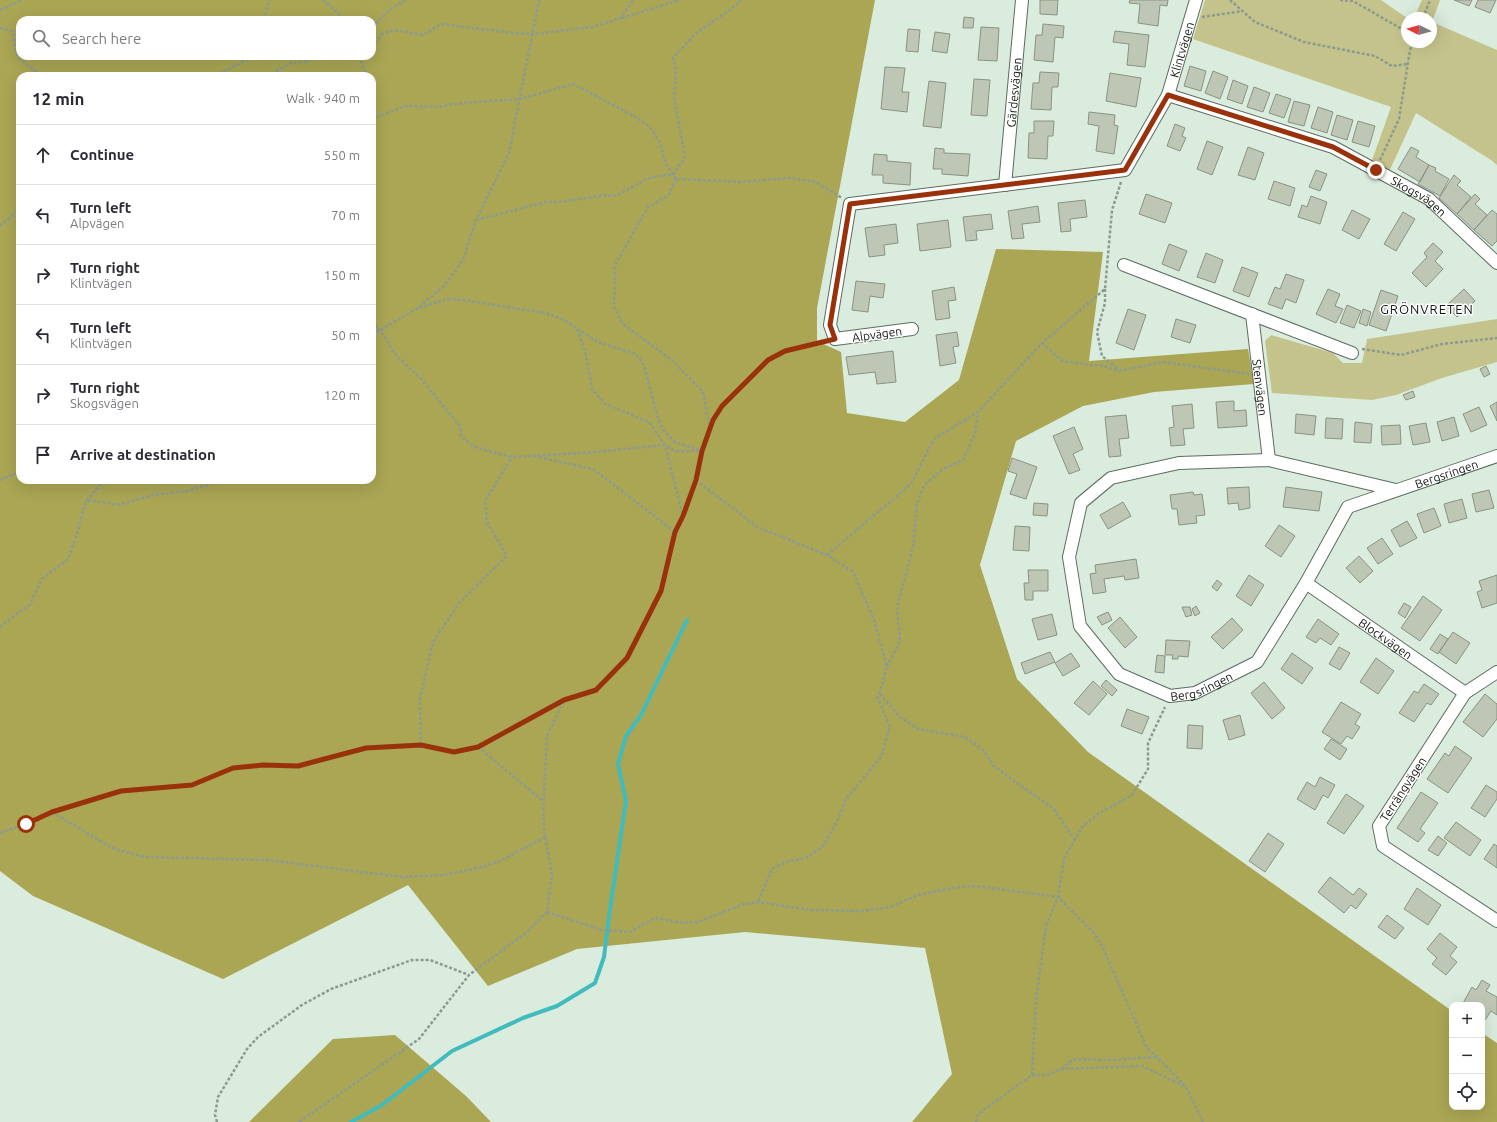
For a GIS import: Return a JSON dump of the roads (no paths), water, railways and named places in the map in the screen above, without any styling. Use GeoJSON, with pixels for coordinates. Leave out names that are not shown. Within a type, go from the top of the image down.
{"type":"FeatureCollection","features":[{"type":"Feature","properties":{"kind":"street","name":"Gärdesvägen"},"geometry":{"type":"LineString","coordinates":[[1005,185],[1022,0]]}},
{"type":"Feature","properties":{"kind":"street","name":"Klintvägen"},"geometry":{"type":"LineString","coordinates":[[1005,185],[1125,170],[1168,95],[1196,0]]}},
{"type":"Feature","properties":{"kind":"street","name":"Skogsvägen"},"geometry":{"type":"LineString","coordinates":[[1168,95],[1333,147],[1429,199],[1497,263]]}},
{"type":"Feature","properties":{"kind":"street","name":"Alpvägen"},"geometry":{"type":"LineString","coordinates":[[912,329],[835,339],[830,325],[850,204],[1005,185]]}},
{"type":"Feature","properties":{"kind":"street"},"geometry":{"type":"LineString","coordinates":[[1124,266],[1352,353]]}},
{"type":"Feature","properties":{"kind":"street","name":"Stenvägen"},"geometry":{"type":"LineString","coordinates":[[1252,314],[1269,460]]}},
{"type":"Feature","properties":{"kind":"street","name":"Bergsringen"},"geometry":{"type":"LineString","coordinates":[[1396,490],[1269,460],[1179,463],[1111,478],[1081,503],[1069,558],[1080,626],[1119,674],[1170,696],[1195,693],[1256,662],[1306,583],[1348,507],[1497,456]]}},
{"type":"Feature","properties":{"kind":"street","name":"Blockvägen"},"geometry":{"type":"LineString","coordinates":[[1306,583],[1465,693]]}},
{"type":"Feature","properties":{"kind":"street","name":"Terrängvägen"},"geometry":{"type":"LineString","coordinates":[[1497,672],[1465,693],[1379,826],[1383,846],[1497,921]]}},
{"type":"Feature","properties":{"kind":"waterway"},"geometry":{"type":"LineString","coordinates":[[351,1122],[382,1105],[452,1051],[523,1018],[557,1006],[595,983],[604,957],[626,801],[618,764],[626,736],[641,715],[687,620]]}},
{"type":"Feature","properties":{"kind":"district","name":"GRÖNVRETEN"},"geometry":{"type":"Point","coordinates":[1427,309]}}]}
